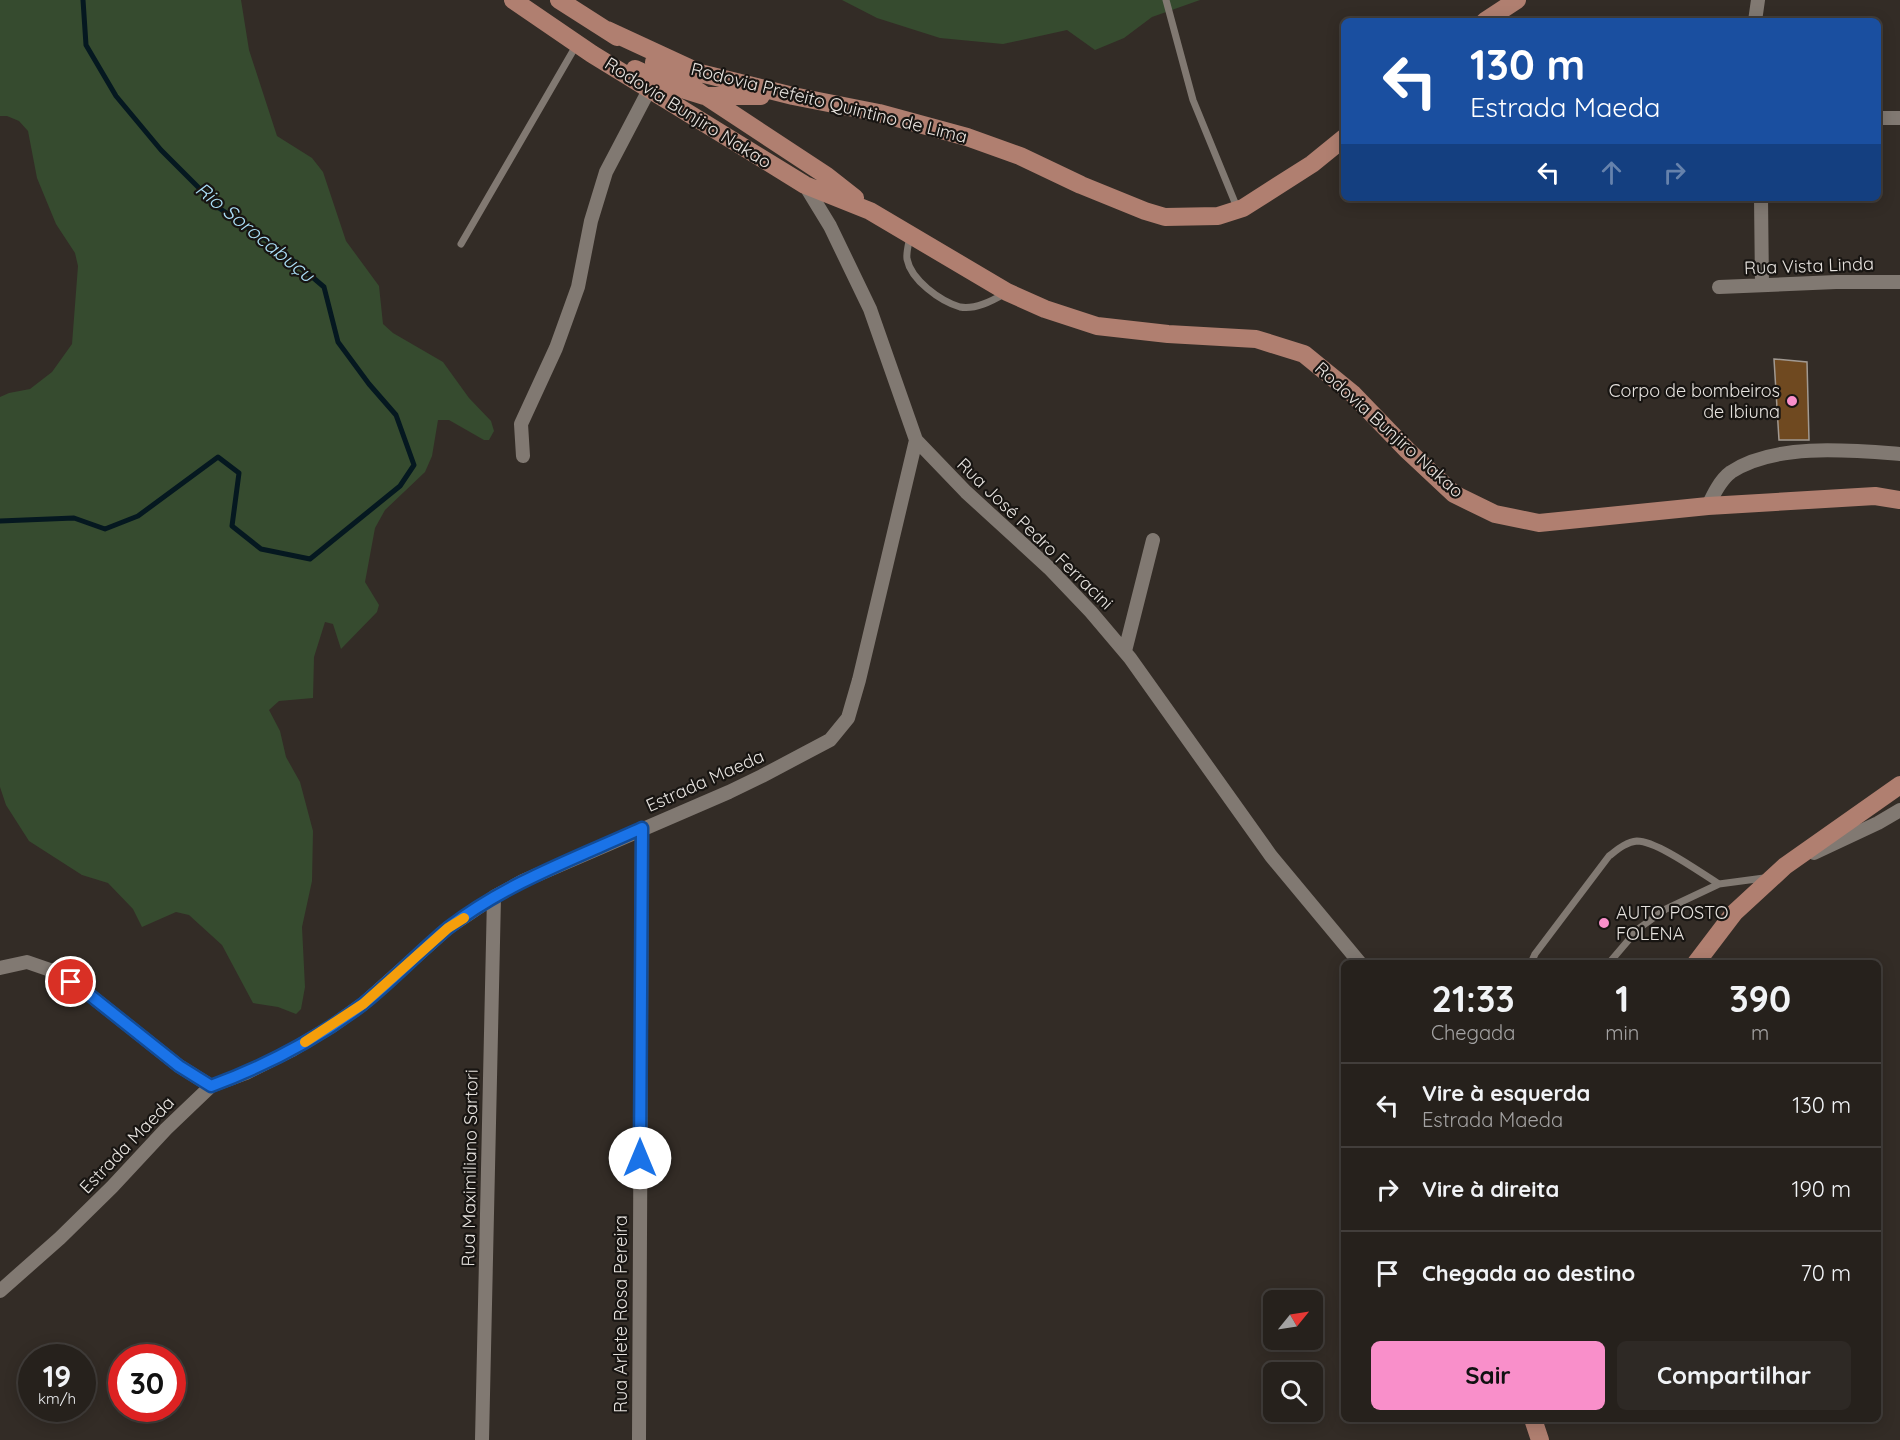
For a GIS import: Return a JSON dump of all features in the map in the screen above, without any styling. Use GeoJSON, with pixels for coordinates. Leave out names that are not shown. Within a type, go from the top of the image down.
{"type":"FeatureCollection","features":[{"type":"Feature","properties":{"kind":"main road","name":"Rodovia Bunjiro Nakao"},"geometry":{"type":"LineString","coordinates":[[559,0],[827,176],[870,211]]}},
{"type":"Feature","properties":{"kind":"main road"},"geometry":{"type":"LineString","coordinates":[[1490,18],[1517,0]]}},
{"type":"Feature","properties":{"kind":"main road","name":"Rodovia Bunjiro Nakao"},"geometry":{"type":"LineString","coordinates":[[521,5],[649,90],[806,185],[870,211],[1006,292],[1045,309],[1097,326],[1168,334],[1256,339],[1304,354],[1353,394],[1407,450],[1454,494],[1495,514],[1539,523],[1708,506],[1875,496],[1900,500]]}},
{"type":"Feature","properties":{"kind":"main road"},"geometry":{"type":"LineString","coordinates":[[521,5],[627,66],[672,86],[704,96],[793,96]]}},
{"type":"Feature","properties":{"kind":"main road","name":"Rodovia Prefeito Quintino de Lima"},"geometry":{"type":"LineString","coordinates":[[607,30],[700,73],[793,96],[879,113],[967,137],[1020,156],[1145,212],[1165,217],[1218,216],[1238,210],[1274,190],[1341,140]]}},
{"type":"Feature","properties":{"kind":"main road"},"geometry":{"type":"LineString","coordinates":[[1698,960],[1734,913],[1779,872],[1900,785]]}},
{"type":"Feature","properties":{"kind":"main road"},"geometry":{"type":"LineString","coordinates":[[1533,1422],[1538,1440]]}},
{"type":"Feature","properties":{"kind":"street"},"geometry":{"type":"LineString","coordinates":[[1755,18],[1758,0]]}},
{"type":"Feature","properties":{"kind":"street"},"geometry":{"type":"LineString","coordinates":[[523,456],[520,424],[556,348],[578,287],[591,220],[606,172],[649,90]]}},
{"type":"Feature","properties":{"kind":"street"},"geometry":{"type":"LineString","coordinates":[[1881,118],[1900,118]]}},
{"type":"Feature","properties":{"kind":"street","name":"Rua José Pedro Ferracini"},"geometry":{"type":"LineString","coordinates":[[806,185],[830,226],[870,309],[916,440],[966,492],[1049,568],[1125,651],[1265,848],[1357,960]]}},
{"type":"Feature","properties":{"kind":"street"},"geometry":{"type":"LineString","coordinates":[[1761,201],[1762,285]]}},
{"type":"Feature","properties":{"kind":"street","name":"Rua Vista Linda"},"geometry":{"type":"LineString","coordinates":[[1719,287],[1900,282]]}},
{"type":"Feature","properties":{"kind":"street","name":"Estrada Maeda"},"geometry":{"type":"LineString","coordinates":[[0,1291],[60,1238],[211,1086],[246,1073],[292,1050],[332,1026],[380,990],[448,928],[523,881],[720,796],[830,740],[848,718],[859,680],[916,440]]}},
{"type":"Feature","properties":{"kind":"street"},"geometry":{"type":"LineString","coordinates":[[1708,506],[1714,492],[1730,473],[1756,460],[1791,453],[1813,452],[1900,454]]}},
{"type":"Feature","properties":{"kind":"street"},"geometry":{"type":"LineString","coordinates":[[1125,651],[1153,540]]}},
{"type":"Feature","properties":{"kind":"street"},"geometry":{"type":"LineString","coordinates":[[1779,872],[1900,810]]}},
{"type":"Feature","properties":{"kind":"street","name":"Rua Arlete Rosa Pereira"},"geometry":{"type":"LineString","coordinates":[[639,1440],[642,828]]}},
{"type":"Feature","properties":{"kind":"street","name":"Rua Maximiliano Sartori"},"geometry":{"type":"LineString","coordinates":[[482,1440],[495,897]]}},
{"type":"Feature","properties":{"kind":"street"},"geometry":{"type":"LineString","coordinates":[[0,968],[27,962],[56,972],[86,992],[179,1066],[211,1086]]}},
{"type":"Feature","properties":{"kind":"lane"},"geometry":{"type":"LineString","coordinates":[[1166,0],[1193,100],[1238,210]]}},
{"type":"Feature","properties":{"kind":"lane"},"geometry":{"type":"LineString","coordinates":[[460,244],[577,44]]}},
{"type":"Feature","properties":{"kind":"lane"},"geometry":{"type":"LineString","coordinates":[[910,234],[906,257],[912,274],[934,294],[962,307],[987,304],[1006,292]]}},
{"type":"Feature","properties":{"kind":"lane"},"geometry":{"type":"LineString","coordinates":[[1532,960],[1609,856],[1625,844],[1638,841],[1656,846],[1719,884]]}},
{"type":"Feature","properties":{"kind":"lane"},"geometry":{"type":"LineString","coordinates":[[1612,960],[1638,929],[1666,909],[1719,884],[1779,872]]}},
{"type":"Feature","properties":{"kind":"green space"},"geometry":{"type":"Polygon","coordinates":[[[0,0],[241,0],[249,50],[277,136],[312,158],[323,172],[346,241],[379,286],[383,324],[393,333],[443,362],[469,398],[491,421],[494,431],[489,440],[484,440],[449,420],[438,420],[432,456],[425,472],[385,510],[375,528],[365,582],[379,605],[377,612],[341,649],[333,624],[325,622],[314,657],[313,698],[279,701],[269,710],[280,731],[286,757],[300,782],[313,831],[312,881],[302,927],[305,987],[301,1009],[296,1014],[278,1007],[253,1003],[222,945],[189,915],[176,912],[142,927],[133,909],[108,883],[82,875],[29,841],[6,805],[0,787],[0,397],[30,389],[52,372],[72,344],[78,266],[75,253],[56,224],[37,178],[28,131],[19,121],[0,116],[0,0]]]}},
{"type":"Feature","properties":{"kind":"green space"},"geometry":{"type":"Polygon","coordinates":[[[842,0],[1200,0],[1152,17],[1124,38],[1095,50],[1067,30],[1003,44],[940,38],[877,18],[842,0]]]}},
{"type":"Feature","properties":{"kind":"building","name":"Corpo de bombeiros de Ibiuna"},"geometry":{"type":"Polygon","coordinates":[[[1774,359],[1807,362],[1809,440],[1779,440],[1774,359]]]}},
{"type":"Feature","properties":{"kind":"waterway","name":"Rio Sorocabuçu"},"geometry":{"type":"LineString","coordinates":[[0,521],[74,518],[105,529],[138,516],[218,457],[239,473],[232,526],[261,549],[310,559],[400,486],[414,465],[396,415],[369,384],[338,342],[324,287],[276,246],[219,208],[161,150],[116,96],[86,45],[83,0]]}},
{"type":"Feature","properties":{"kind":"slow traffic"},"geometry":{"type":"LineString","coordinates":[[305,1042],[363,1004],[448,928],[464,918]]}},
{"type":"Feature","properties":{"kind":"place","name":"Corpo de bombeiros de Ibiuna"},"geometry":{"type":"Point","coordinates":[1792,401]}},
{"type":"Feature","properties":{"kind":"place","name":"AUTO POSTO FOLENA"},"geometry":{"type":"Point","coordinates":[1604,923]}},
{"type":"Feature","properties":{"kind":"route"},"geometry":{"type":"LineString","coordinates":[[71,982],[179,1066],[211,1086],[246,1073],[292,1050],[332,1026],[380,990],[448,928],[495,897],[523,881],[642,828],[640,1158]]}}]}
